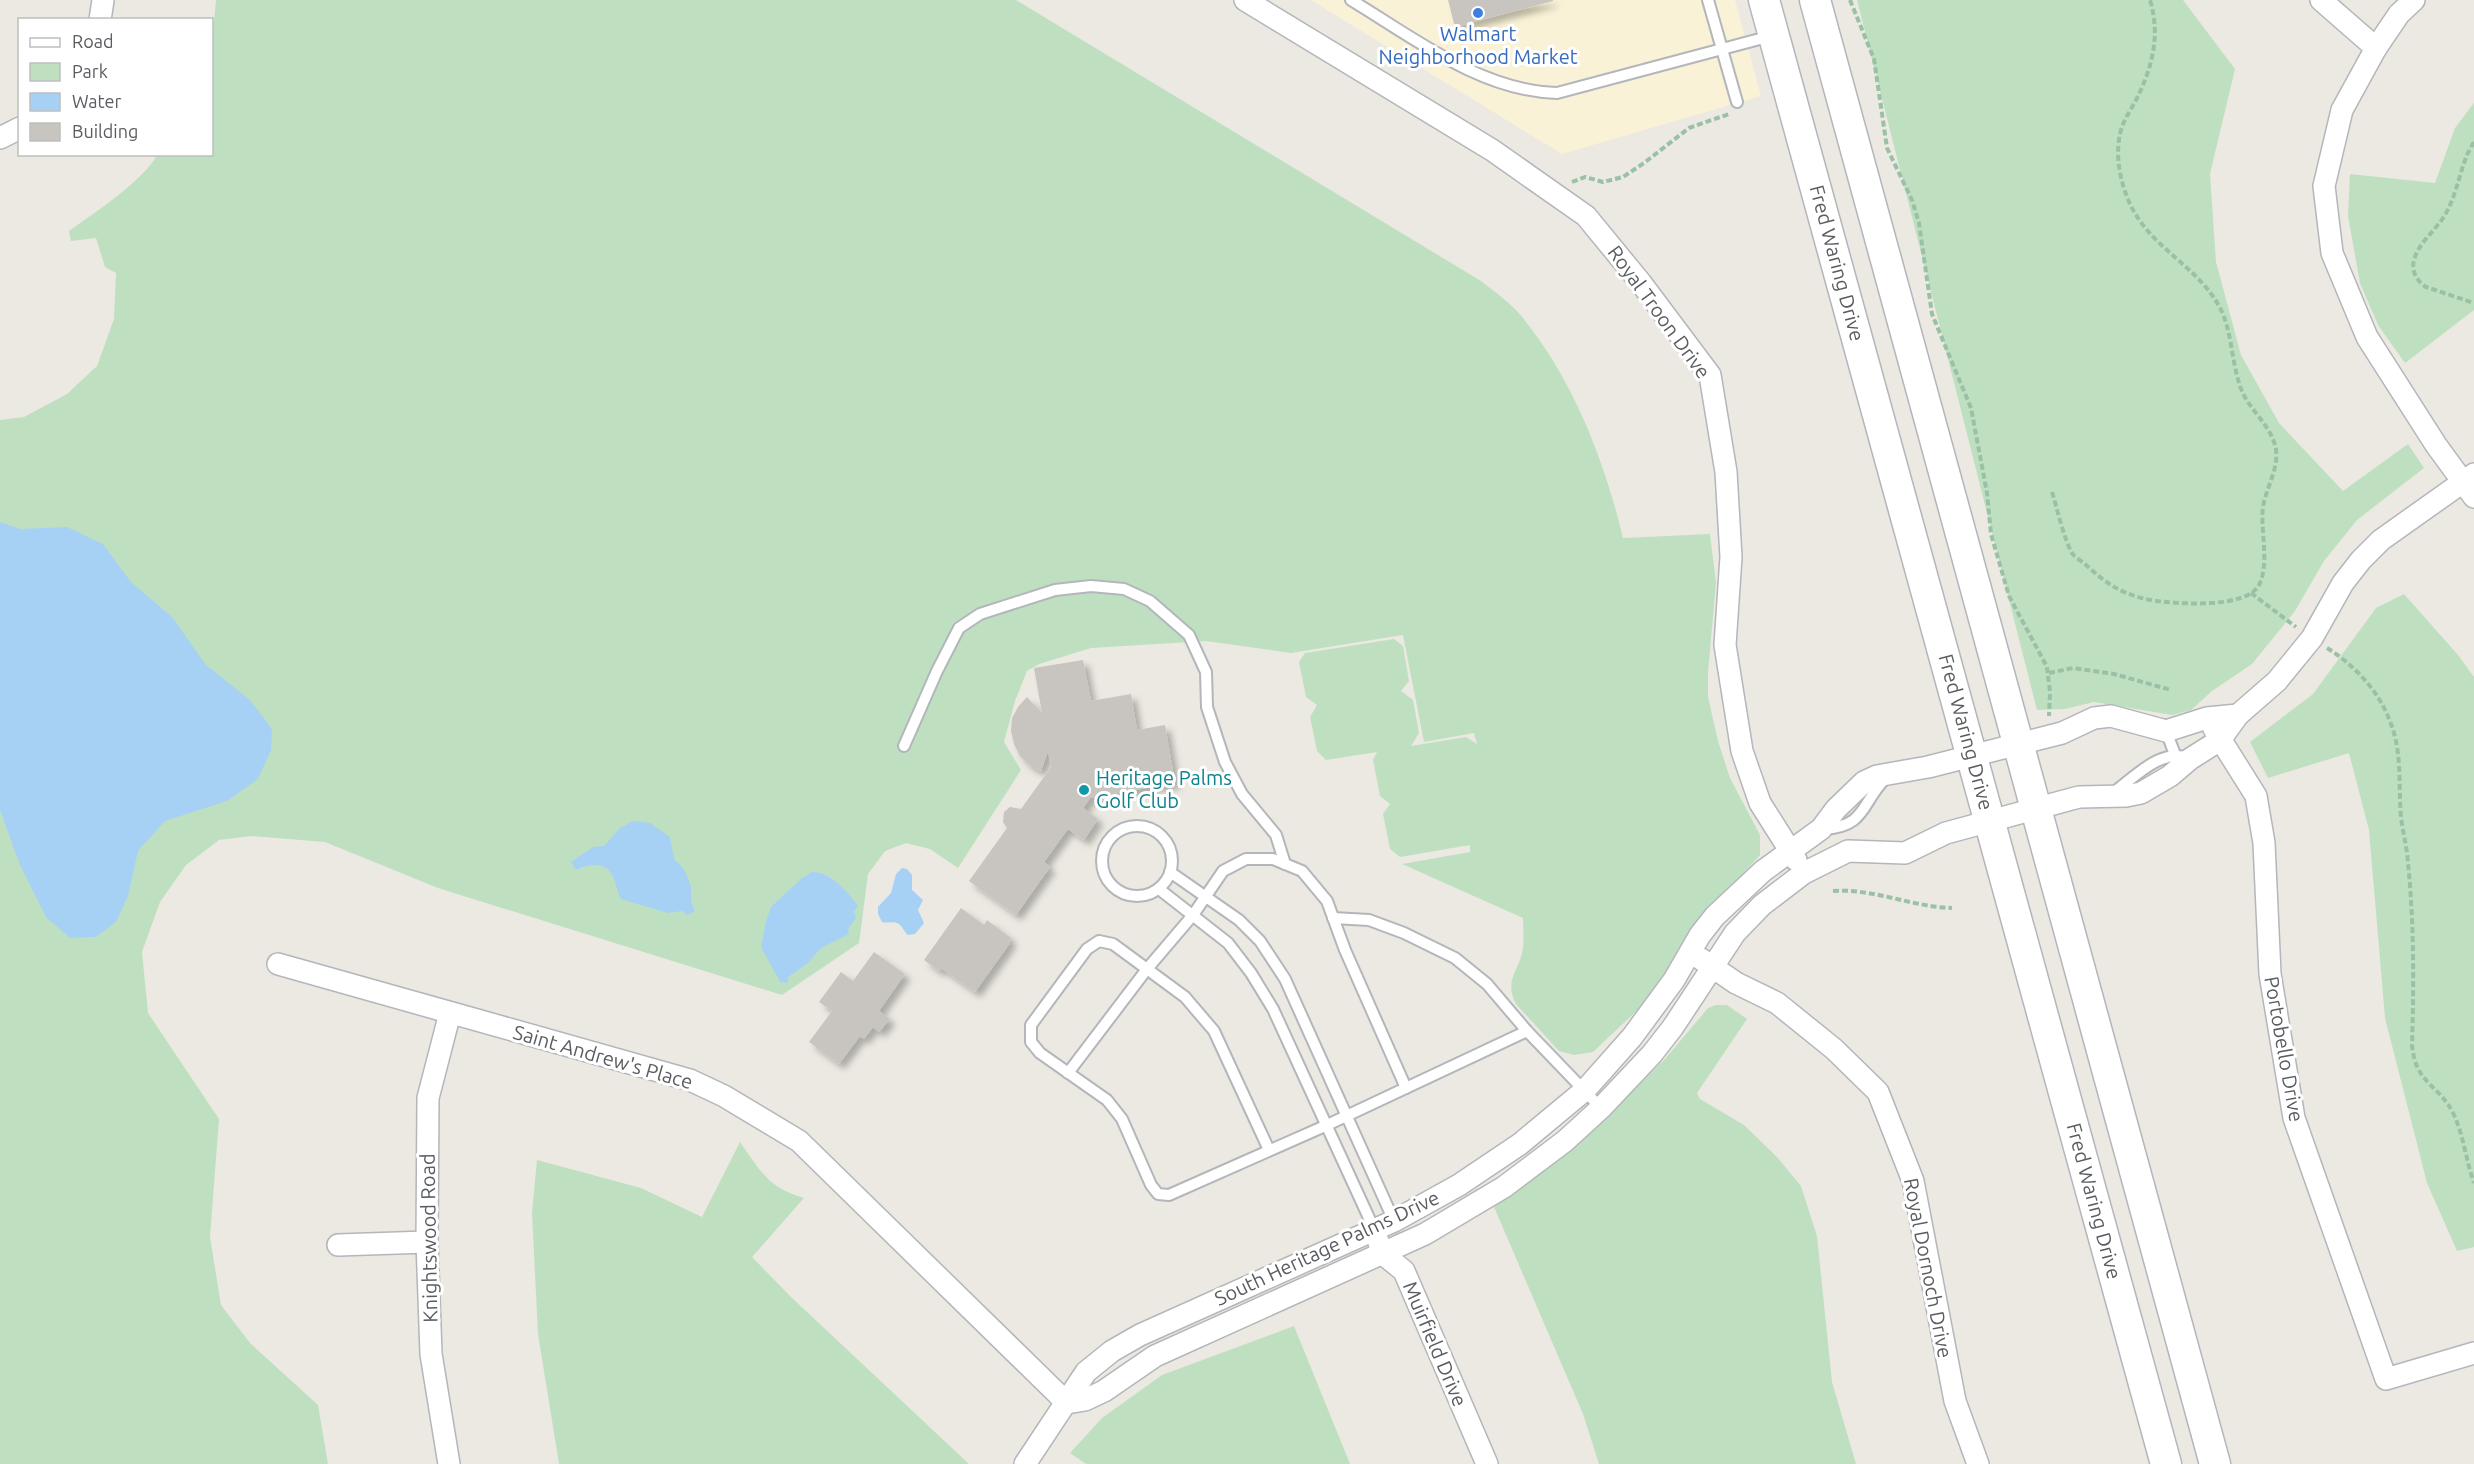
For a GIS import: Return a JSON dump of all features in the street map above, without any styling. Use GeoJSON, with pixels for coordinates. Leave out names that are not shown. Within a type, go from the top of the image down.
{"type":"FeatureCollection","features":[{"type":"Feature","properties":{"kind":"main road","name":"Fred Waring Drive"},"geometry":{"type":"LineString","coordinates":[[1764,0],[2166,1464]]}},
{"type":"Feature","properties":{"kind":"main road"},"geometry":{"type":"LineString","coordinates":[[1815,0],[2215,1464]]}},
{"type":"Feature","properties":{"kind":"street"},"geometry":{"type":"LineString","coordinates":[[100,18],[103,0]]}},
{"type":"Feature","properties":{"kind":"street","name":"Royal Troon Drive"},"geometry":{"type":"LineString","coordinates":[[1245,0],[1492,150],[1586,216],[1641,283],[1710,375],[1726,472],[1731,557],[1725,645],[1742,751],[1760,803],[1804,873]]}},
{"type":"Feature","properties":{"kind":"street"},"geometry":{"type":"LineString","coordinates":[[2321,0],[2376,48]]}},
{"type":"Feature","properties":{"kind":"street"},"geometry":{"type":"LineString","coordinates":[[2220,740],[2238,715],[2277,681],[2312,638],[2343,583],[2361,560],[2381,540],[2470,484],[2436,445],[2367,338],[2332,253],[2324,186],[2342,110],[2376,48],[2399,14],[2414,0]]}},
{"type":"Feature","properties":{"kind":"street"},"geometry":{"type":"LineString","coordinates":[[0,138],[18,129]]}},
{"type":"Feature","properties":{"kind":"street"},"geometry":{"type":"LineString","coordinates":[[2166,731],[2208,718],[2238,715]]}},
{"type":"Feature","properties":{"kind":"street","name":"South Heritage Palms Drive"},"geometry":{"type":"LineString","coordinates":[[1067,1402],[1085,1400],[1155,1356],[1391,1250],[1443,1224],[1504,1187],[1564,1141],[1601,1108],[1659,1045],[1693,999],[1735,933],[1762,905],[1804,873],[1837,834],[1864,782],[2062,733],[2094,718],[2111,716],[2166,731]]}},
{"type":"Feature","properties":{"kind":"street","name":"Portobello Drive"},"geometry":{"type":"LineString","coordinates":[[2208,718],[2256,796],[2264,843],[2270,974],[2294,1118],[2386,1380],[2474,1353]]}},
{"type":"Feature","properties":{"kind":"street","name":"South Heritage Palms Drive"},"geometry":{"type":"LineString","coordinates":[[1025,1464],[1067,1402],[1075,1386],[1086,1372],[1112,1352],[1140,1335],[1394,1221],[1489,1166],[1585,1090],[1656,1006],[1700,935],[1726,904],[1790,850],[1837,834],[1905,853],[1946,833],[2079,797],[2126,796],[2141,793],[2181,761],[2220,740]]}},
{"type":"Feature","properties":{"kind":"street","name":"Royal Dornoch Drive"},"geometry":{"type":"LineString","coordinates":[[1691,952],[1736,983],[1777,1003],[1834,1049],[1878,1092],[1913,1181],[1955,1401],[1977,1464]]}},
{"type":"Feature","properties":{"kind":"street","name":"Saint Andrew's Place"},"geometry":{"type":"LineString","coordinates":[[278,964],[690,1080],[724,1096],[799,1141],[1067,1402]]}},
{"type":"Feature","properties":{"kind":"street","name":"Knightswood Road"},"geometry":{"type":"LineString","coordinates":[[449,1464],[431,1354],[427,1242],[428,1098],[450,1013]]}},
{"type":"Feature","properties":{"kind":"street"},"geometry":{"type":"LineString","coordinates":[[1391,1250],[1394,1221]]}},
{"type":"Feature","properties":{"kind":"street"},"geometry":{"type":"LineString","coordinates":[[1375,1231],[1391,1250]]}},
{"type":"Feature","properties":{"kind":"street"},"geometry":{"type":"LineString","coordinates":[[338,1245],[427,1242]]}},
{"type":"Feature","properties":{"kind":"street","name":"Muirfield Drive"},"geometry":{"type":"LineString","coordinates":[[1391,1250],[1404,1271],[1487,1464]]}},
{"type":"Feature","properties":{"kind":"lane"},"geometry":{"type":"LineString","coordinates":[[1351,0],[1455,63],[1492,81],[1531,93],[1557,93],[1774,35]]}},
{"type":"Feature","properties":{"kind":"lane"},"geometry":{"type":"LineString","coordinates":[[1708,0],[1737,102]]}},
{"type":"Feature","properties":{"kind":"lane"},"geometry":{"type":"LineString","coordinates":[[904,746],[959,628],[980,614],[1055,590],[1091,586],[1124,589],[1150,602],[1189,635],[1206,672],[1207,707],[1225,762],[1242,794],[1276,835],[1285,864]]}},
{"type":"Feature","properties":{"kind":"lane"},"geometry":{"type":"LineString","coordinates":[[2166,731],[2181,761]]}},
{"type":"Feature","properties":{"kind":"lane"},"geometry":{"type":"LineString","coordinates":[[1132,826],[1144,826],[1155,830],[1164,838],[1170,849],[1172,860],[1170,872],[1159,889],[1135,896],[1124,893],[1107,879],[1102,856],[1105,846],[1121,830],[1132,826]]}},
{"type":"Feature","properties":{"kind":"lane"},"geometry":{"type":"LineString","coordinates":[[1068,1073],[1147,969],[1193,915],[1223,871],[1246,859],[1273,859],[1302,872],[1327,901],[1345,950],[1406,1088]]}},
{"type":"Feature","properties":{"kind":"lane"},"geometry":{"type":"LineString","coordinates":[[1170,872],[1239,920],[1260,941],[1285,979],[1394,1221]]}},
{"type":"Feature","properties":{"kind":"lane"},"geometry":{"type":"LineString","coordinates":[[1159,889],[1228,943],[1251,973],[1273,1009],[1375,1231]]}},
{"type":"Feature","properties":{"kind":"lane"},"geometry":{"type":"LineString","coordinates":[[1333,918],[1370,920],[1404,933],[1455,958],[1487,984],[1527,1031],[1601,1108]]}},
{"type":"Feature","properties":{"kind":"lane"},"geometry":{"type":"LineString","coordinates":[[1269,1150],[1214,1031],[1185,997],[1113,944],[1099,941],[1087,949],[1031,1025],[1031,1042],[1040,1053],[1107,1100],[1122,1119],[1151,1185],[1158,1194],[1169,1195],[1325,1126],[1527,1031]]}},
{"type":"Feature","properties":{"kind":"path"},"geometry":{"type":"LineString","coordinates":[[1850,0],[1874,59],[1887,148],[1912,200],[1919,222],[1932,314],[1971,408],[1987,494],[1991,534],[2009,596],[2045,661],[2049,673],[2049,718]]}},
{"type":"Feature","properties":{"kind":"path"},"geometry":{"type":"LineString","coordinates":[[2052,492],[2073,554],[2111,587],[2150,600],[2184,604],[2225,601],[2251,593],[2259,585],[2262,516],[2275,464],[2275,446],[2240,387],[2219,307],[2194,276],[2143,228],[2123,186],[2119,165],[2121,132],[2153,60],[2155,29],[2150,0]]}},
{"type":"Feature","properties":{"kind":"path"},"geometry":{"type":"LineString","coordinates":[[1560,197],[1579,178],[1604,182],[1633,171],[1689,128],[1733,112],[1737,102]]}},
{"type":"Feature","properties":{"kind":"path"},"geometry":{"type":"LineString","coordinates":[[2474,142],[2465,160],[2453,200],[2437,228],[2417,252],[2414,270],[2420,283],[2426,287],[2474,303]]}},
{"type":"Feature","properties":{"kind":"path"},"geometry":{"type":"LineString","coordinates":[[2251,593],[2333,651],[2373,688],[2383,705],[2396,738],[2400,762],[2401,817],[2408,861],[2413,937],[2412,1045],[2414,1062],[2422,1076],[2447,1101],[2451,1109],[2461,1131],[2474,1183]]}},
{"type":"Feature","properties":{"kind":"path"},"geometry":{"type":"LineString","coordinates":[[2049,673],[2073,668],[2114,674],[2171,690]]}},
{"type":"Feature","properties":{"kind":"path"},"geometry":{"type":"LineString","coordinates":[[1833,891],[1850,890],[1922,906],[1952,908]]}},
{"type":"Feature","properties":{"kind":"shaded area"},"geometry":{"type":"Polygon","coordinates":[[[1311,0],[1735,0],[1761,96],[1562,154],[1311,0]]]}},
{"type":"Feature","properties":{"kind":"green space"},"geometry":{"type":"Polygon","coordinates":[[[216,0],[1016,0],[1481,281],[1519,313],[1557,368],[1585,422],[1607,479],[1623,538],[1710,534],[1716,583],[1708,697],[1718,741],[1730,778],[1760,835],[1760,855],[1690,932],[1647,1001],[1593,1052],[1574,1055],[1559,1051],[1516,1004],[1512,995],[1513,975],[1523,948],[1523,918],[1402,864],[1470,852],[1470,845],[1400,857],[1390,849],[1383,814],[1390,804],[1380,796],[1373,760],[1377,752],[1326,760],[1317,751],[1310,717],[1317,705],[1306,697],[1299,662],[1305,653],[1394,639],[1403,646],[1409,681],[1401,691],[1413,700],[1419,733],[1411,746],[1466,737],[1477,744],[1474,733],[1424,742],[1403,635],[1291,653],[1206,641],[1091,648],[1039,664],[1027,671],[1015,701],[1004,742],[1021,770],[958,868],[930,849],[906,843],[885,851],[868,874],[859,943],[782,995],[438,888],[325,842],[251,836],[219,840],[186,865],[160,902],[142,952],[148,1013],[219,1119],[210,1237],[221,1305],[250,1343],[318,1405],[328,1464],[0,1464],[0,420],[24,417],[67,394],[97,366],[114,319],[116,273],[105,267],[96,238],[71,241],[69,231],[130,186],[156,156],[213,156],[213,32],[216,0]]]}},
{"type":"Feature","properties":{"kind":"green space"},"geometry":{"type":"Polygon","coordinates":[[[1857,0],[2183,0],[2235,69],[2210,174],[2216,262],[2241,355],[2279,423],[2343,491],[2408,444],[2424,468],[2357,520],[2324,561],[2295,611],[2252,664],[2212,691],[2191,710],[2172,715],[2094,702],[2065,709],[2037,710],[1857,0]]]}},
{"type":"Feature","properties":{"kind":"green space"},"geometry":{"type":"Polygon","coordinates":[[[2474,103],[2474,310],[2405,363],[2378,325],[2360,283],[2348,216],[2350,174],[2435,183],[2455,128],[2474,103]]]}},
{"type":"Feature","properties":{"kind":"green space"},"geometry":{"type":"Polygon","coordinates":[[[2404,594],[2458,655],[2474,677],[2474,1247],[2457,1251],[2427,1183],[2385,1018],[2369,830],[2349,753],[2268,778],[2250,742],[2313,694],[2376,608],[2404,594]]]}},
{"type":"Feature","properties":{"kind":"green space"},"geometry":{"type":"Polygon","coordinates":[[[1727,1005],[1747,1019],[1697,1093],[1700,1099],[1744,1125],[1777,1157],[1801,1186],[1817,1236],[1832,1382],[1856,1464],[1599,1464],[1583,1414],[1494,1207],[1576,1146],[1665,1059],[1708,1008],[1727,1005]]]}},
{"type":"Feature","properties":{"kind":"green space"},"geometry":{"type":"Polygon","coordinates":[[[740,1142],[766,1177],[782,1189],[804,1198],[752,1257],[790,1296],[969,1464],[559,1464],[538,1334],[532,1213],[537,1160],[641,1188],[702,1217],[740,1142]]]}},
{"type":"Feature","properties":{"kind":"green space"},"geometry":{"type":"Polygon","coordinates":[[[1294,1326],[1350,1464],[1086,1464],[1070,1453],[1102,1418],[1162,1375],[1294,1326]]]}},
{"type":"Feature","properties":{"kind":"water"},"geometry":{"type":"Polygon","coordinates":[[[0,522],[20,529],[67,527],[103,544],[131,582],[172,617],[206,665],[250,700],[272,729],[271,750],[258,779],[227,801],[165,821],[138,851],[128,896],[116,922],[96,937],[70,938],[46,917],[20,865],[0,810],[0,522]]]}},
{"type":"Feature","properties":{"kind":"water"},"geometry":{"type":"Polygon","coordinates":[[[633,821],[650,823],[670,837],[674,859],[684,869],[691,886],[691,902],[695,911],[687,915],[682,911],[668,913],[621,899],[612,875],[605,867],[590,865],[576,870],[571,862],[593,847],[604,846],[620,828],[633,821]]]}},
{"type":"Feature","properties":{"kind":"water"},"geometry":{"type":"Polygon","coordinates":[[[902,868],[907,869],[912,875],[912,890],[923,900],[918,910],[924,923],[915,934],[908,935],[897,923],[882,922],[878,914],[878,907],[891,893],[896,874],[902,868]]]}},
{"type":"Feature","properties":{"kind":"water"},"geometry":{"type":"Polygon","coordinates":[[[812,872],[826,875],[844,889],[858,906],[854,911],[856,918],[848,929],[849,934],[821,948],[807,964],[788,977],[788,983],[780,982],[761,947],[766,921],[771,907],[802,878],[812,872]]]}},
{"type":"Feature","properties":{"kind":"building","name":"Walmart Neighborhood Market"},"geometry":{"type":"Polygon","coordinates":[[[1448,0],[1553,0],[1553,1],[1455,27],[1448,0]]]}},
{"type":"Feature","properties":{"kind":"building","name":"Heritage Palms Golf Club"},"geometry":{"type":"Polygon","coordinates":[[[1083,660],[1091,701],[1131,694],[1137,730],[1165,725],[1175,783],[1090,798],[1083,808],[1098,819],[1084,840],[1068,829],[1044,862],[1050,867],[1016,915],[969,881],[1007,828],[1003,822],[1004,812],[1010,807],[1021,809],[1051,767],[1048,751],[1041,771],[1029,765],[1020,756],[1011,731],[1012,718],[1027,697],[1042,713],[1034,668],[1083,660]]]}},
{"type":"Feature","properties":{"kind":"building"},"geometry":{"type":"Polygon","coordinates":[[[961,908],[984,925],[987,920],[1011,938],[1010,943],[975,992],[941,968],[939,971],[924,960],[961,908]]]}},
{"type":"Feature","properties":{"kind":"building"},"geometry":{"type":"Polygon","coordinates":[[[874,952],[905,974],[879,1011],[890,1019],[879,1032],[873,1027],[864,1039],[860,1036],[839,1064],[809,1042],[832,1011],[819,1002],[841,972],[853,981],[874,952]]]}},
{"type":"Feature","properties":{"kind":"place","name":"Walmart Neighborhood Market"},"geometry":{"type":"Point","coordinates":[1478,13]}},
{"type":"Feature","properties":{"kind":"place","name":"Heritage Palms Golf Club"},"geometry":{"type":"Point","coordinates":[1084,790]}}]}
